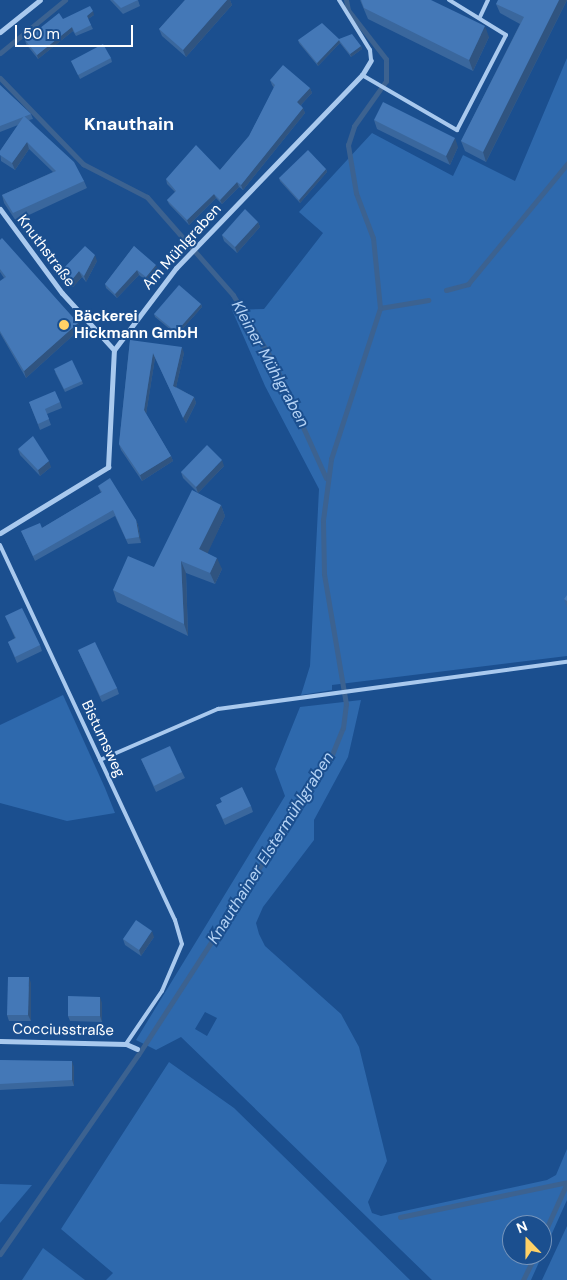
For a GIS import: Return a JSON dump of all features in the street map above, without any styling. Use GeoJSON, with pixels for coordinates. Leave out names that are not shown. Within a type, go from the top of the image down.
{"type":"FeatureCollection","features":[{"type":"Feature","properties":{"kind":"street"},"geometry":{"type":"LineString","coordinates":[[0,32],[40,0]]}},
{"type":"Feature","properties":{"kind":"street","name":"Am Mühlgraben"},"geometry":{"type":"LineString","coordinates":[[114,350],[185,258],[362,75],[371,60]]}},
{"type":"Feature","properties":{"kind":"street","name":"Knuthstraße"},"geometry":{"type":"LineString","coordinates":[[0,209],[62,293],[114,350]]}},
{"type":"Feature","properties":{"kind":"street"},"geometry":{"type":"LineString","coordinates":[[0,533],[108,467],[114,350]]}},
{"type":"Feature","properties":{"kind":"street","name":"Cocciusstraße"},"geometry":{"type":"LineString","coordinates":[[0,1041],[126,1044],[137,1049]]}},
{"type":"Feature","properties":{"kind":"lane","name":"Am Mühlgraben"},"geometry":{"type":"LineString","coordinates":[[339,0],[370,50],[371,60]]}},
{"type":"Feature","properties":{"kind":"lane"},"geometry":{"type":"LineString","coordinates":[[362,75],[371,84],[457,130],[506,36],[480,17],[449,0]]}},
{"type":"Feature","properties":{"kind":"lane"},"geometry":{"type":"LineString","coordinates":[[480,17],[488,0]]}},
{"type":"Feature","properties":{"kind":"lane","name":"Bistumsweg"},"geometry":{"type":"LineString","coordinates":[[0,545],[176,920],[182,944]]}},
{"type":"Feature","properties":{"kind":"lane"},"geometry":{"type":"LineString","coordinates":[[100,760],[218,709],[333,696],[567,662]]}},
{"type":"Feature","properties":{"kind":"lane","name":"Cocciusstraße"},"geometry":{"type":"LineString","coordinates":[[126,1044],[162,991],[182,944]]}},
{"type":"Feature","properties":{"kind":"shaded area"},"geometry":{"type":"Polygon","coordinates":[[[567,58],[567,656],[332,685],[332,690],[301,695],[310,666],[319,489],[265,386],[232,310],[264,309],[323,233],[299,212],[372,133],[453,176],[463,155],[515,181],[567,58]]]}},
{"type":"Feature","properties":{"kind":"shaded area"},"geometry":{"type":"Polygon","coordinates":[[[63,695],[115,813],[67,821],[0,803],[0,725],[63,695]]]}},
{"type":"Feature","properties":{"kind":"shaded area"},"geometry":{"type":"Polygon","coordinates":[[[361,700],[348,757],[314,820],[314,840],[263,907],[256,923],[265,946],[341,1014],[359,1047],[387,1161],[368,1202],[372,1213],[381,1216],[547,1180],[556,1175],[567,1149],[567,1200],[552,1233],[552,1215],[502,1215],[502,1265],[538,1265],[531,1280],[432,1280],[181,1037],[156,1050],[136,1040],[285,796],[275,769],[300,707],[361,700]],[[205,1012],[195,1029],[207,1036],[217,1018],[205,1012]]]}},
{"type":"Feature","properties":{"kind":"shaded area"},"geometry":{"type":"Polygon","coordinates":[[[169,1062],[234,1108],[410,1280],[106,1280],[113,1273],[61,1229],[169,1062]]]}},
{"type":"Feature","properties":{"kind":"shaded area"},"geometry":{"type":"Polygon","coordinates":[[[0,1184],[32,1185],[0,1223],[0,1184]]]}},
{"type":"Feature","properties":{"kind":"shaded area"},"geometry":{"type":"Polygon","coordinates":[[[567,1226],[567,1280],[542,1280],[549,1265],[552,1265],[552,1258],[567,1226]]]}},
{"type":"Feature","properties":{"kind":"shaded area"},"geometry":{"type":"Polygon","coordinates":[[[43,1248],[85,1280],[22,1280],[43,1248]]]}},
{"type":"Feature","properties":{"kind":"building"},"geometry":{"type":"Polygon","coordinates":[[[113,0],[138,0],[121,8],[113,0]]]}},
{"type":"Feature","properties":{"kind":"building"},"geometry":{"type":"Polygon","coordinates":[[[185,0],[227,0],[183,50],[159,29],[185,0]]]}},
{"type":"Feature","properties":{"kind":"building"},"geometry":{"type":"Polygon","coordinates":[[[361,0],[431,0],[485,26],[469,60],[364,8],[361,0]]]}},
{"type":"Feature","properties":{"kind":"building"},"geometry":{"type":"Polygon","coordinates":[[[498,0],[559,0],[483,152],[461,141],[524,17],[496,4],[498,0]]]}},
{"type":"Feature","properties":{"kind":"building"},"geometry":{"type":"Polygon","coordinates":[[[90,6],[93,11],[87,16],[91,25],[75,33],[72,27],[37,55],[25,40],[59,13],[63,19],[90,6]]]}},
{"type":"Feature","properties":{"kind":"building"},"geometry":{"type":"Polygon","coordinates":[[[322,23],[339,39],[352,34],[361,46],[350,54],[339,40],[317,63],[298,40],[322,23]]]}},
{"type":"Feature","properties":{"kind":"building"},"geometry":{"type":"Polygon","coordinates":[[[103,44],[111,58],[78,75],[71,61],[103,44]]]}},
{"type":"Feature","properties":{"kind":"building"},"geometry":{"type":"Polygon","coordinates":[[[283,65],[310,88],[297,102],[303,108],[241,185],[237,182],[220,200],[214,194],[187,220],[167,200],[176,191],[166,179],[196,145],[220,170],[249,136],[275,85],[270,80],[283,65]]]}},
{"type":"Feature","properties":{"kind":"building"},"geometry":{"type":"Polygon","coordinates":[[[0,85],[31,114],[0,126],[0,85]]]}},
{"type":"Feature","properties":{"kind":"building"},"geometry":{"type":"Polygon","coordinates":[[[383,102],[455,138],[446,156],[374,120],[383,102]]]}},
{"type":"Feature","properties":{"kind":"building"},"geometry":{"type":"Polygon","coordinates":[[[24,116],[74,162],[84,181],[13,213],[2,195],[56,171],[27,142],[12,163],[0,155],[0,151],[24,116]]]}},
{"type":"Feature","properties":{"kind":"building"},"geometry":{"type":"Polygon","coordinates":[[[308,150],[326,169],[299,200],[279,178],[308,150]]]}},
{"type":"Feature","properties":{"kind":"building"},"geometry":{"type":"Polygon","coordinates":[[[245,209],[258,222],[235,247],[222,235],[245,209]]]}},
{"type":"Feature","properties":{"kind":"building"},"geometry":{"type":"Polygon","coordinates":[[[2,238],[78,323],[24,371],[0,331],[0,281],[6,277],[0,269],[0,240],[2,238]]]}},
{"type":"Feature","properties":{"kind":"building"},"geometry":{"type":"Polygon","coordinates":[[[85,246],[95,255],[84,276],[79,271],[71,281],[61,271],[85,246]]]}},
{"type":"Feature","properties":{"kind":"building"},"geometry":{"type":"Polygon","coordinates":[[[134,246],[156,265],[146,277],[137,270],[115,294],[105,284],[134,246]]]}},
{"type":"Feature","properties":{"kind":"building"},"geometry":{"type":"Polygon","coordinates":[[[179,285],[201,304],[176,332],[154,314],[179,285]]]}},
{"type":"Feature","properties":{"kind":"building"},"geometry":{"type":"Polygon","coordinates":[[[130,340],[182,347],[173,386],[194,397],[183,418],[153,353],[144,410],[171,456],[140,475],[119,444],[130,340]]]}},
{"type":"Feature","properties":{"kind":"building"},"geometry":{"type":"Polygon","coordinates":[[[72,360],[82,381],[64,389],[54,369],[72,360]]]}},
{"type":"Feature","properties":{"kind":"building"},"geometry":{"type":"Polygon","coordinates":[[[55,391],[60,402],[45,409],[49,419],[38,424],[29,402],[55,391]]]}},
{"type":"Feature","properties":{"kind":"building"},"geometry":{"type":"Polygon","coordinates":[[[33,436],[49,461],[38,470],[18,449],[33,436]]]}},
{"type":"Feature","properties":{"kind":"building"},"geometry":{"type":"Polygon","coordinates":[[[207,445],[222,460],[196,487],[181,472],[207,445]]]}},
{"type":"Feature","properties":{"kind":"building"},"geometry":{"type":"Polygon","coordinates":[[[110,478],[136,520],[139,537],[126,539],[113,510],[33,556],[21,531],[40,523],[42,528],[102,492],[98,486],[110,478]]]}},
{"type":"Feature","properties":{"kind":"building"},"geometry":{"type":"Polygon","coordinates":[[[192,490],[221,505],[199,549],[217,558],[210,573],[181,561],[184,624],[113,590],[128,556],[154,567],[192,490]]]}},
{"type":"Feature","properties":{"kind":"building"},"geometry":{"type":"Polygon","coordinates":[[[22,608],[40,645],[15,657],[8,642],[16,638],[5,616],[22,608]]]}},
{"type":"Feature","properties":{"kind":"building"},"geometry":{"type":"Polygon","coordinates":[[[95,642],[117,688],[100,696],[78,650],[95,642]]]}},
{"type":"Feature","properties":{"kind":"building"},"geometry":{"type":"Polygon","coordinates":[[[170,746],[182,772],[154,786],[141,759],[170,746]]]}},
{"type":"Feature","properties":{"kind":"building"},"geometry":{"type":"Polygon","coordinates":[[[242,787],[251,806],[223,819],[216,805],[222,802],[220,798],[242,787]]]}},
{"type":"Feature","properties":{"kind":"building"},"geometry":{"type":"Polygon","coordinates":[[[136,920],[152,931],[139,950],[123,939],[136,920]]]}},
{"type":"Feature","properties":{"kind":"building"},"geometry":{"type":"Polygon","coordinates":[[[8,977],[29,977],[28,1015],[7,1015],[8,977]]]}},
{"type":"Feature","properties":{"kind":"building"},"geometry":{"type":"Polygon","coordinates":[[[68,996],[100,997],[100,1016],[68,1016],[68,996]]]}},
{"type":"Feature","properties":{"kind":"building"},"geometry":{"type":"Polygon","coordinates":[[[0,1060],[72,1061],[72,1080],[0,1084],[0,1060]]]}},
{"type":"Feature","properties":{"kind":"waterway","name":"Kleiner Mühlgraben"},"geometry":{"type":"LineString","coordinates":[[0,53],[65,0]]}},
{"type":"Feature","properties":{"kind":"waterway","name":"Knauthainer Elstermühlgraben"},"geometry":{"type":"LineString","coordinates":[[0,1254],[138,1055],[331,757],[343,728],[346,704],[324,574],[323,520],[331,459],[380,308],[373,238],[356,193],[348,145],[354,126],[386,81],[386,59],[348,10],[346,0]]}},
{"type":"Feature","properties":{"kind":"waterway","name":"Kleiner Mühlgraben"},"geometry":{"type":"LineString","coordinates":[[0,78],[83,164],[147,197],[233,295],[274,363],[326,478]]}},
{"type":"Feature","properties":{"kind":"waterway"},"geometry":{"type":"LineString","coordinates":[[446,290],[468,284],[567,164]]}},
{"type":"Feature","properties":{"kind":"waterway"},"geometry":{"type":"LineString","coordinates":[[380,308],[428,300]]}},
{"type":"Feature","properties":{"kind":"waterway"},"geometry":{"type":"LineString","coordinates":[[400,1217],[567,1182]]}},
{"type":"Feature","properties":{"kind":"waterway"},"geometry":{"type":"LineString","coordinates":[[552,1216],[567,1183]]}},
{"type":"Feature","properties":{"kind":"waterway"},"geometry":{"type":"LineString","coordinates":[[523,1280],[530,1265]]}},
{"type":"Feature","properties":{"kind":"place","name":"Bäckerei Hickmann GmbH"},"geometry":{"type":"Point","coordinates":[64,325]}},
{"type":"Feature","properties":{"kind":"district","name":"Knauthain"},"geometry":{"type":"Point","coordinates":[129,124]}}]}
